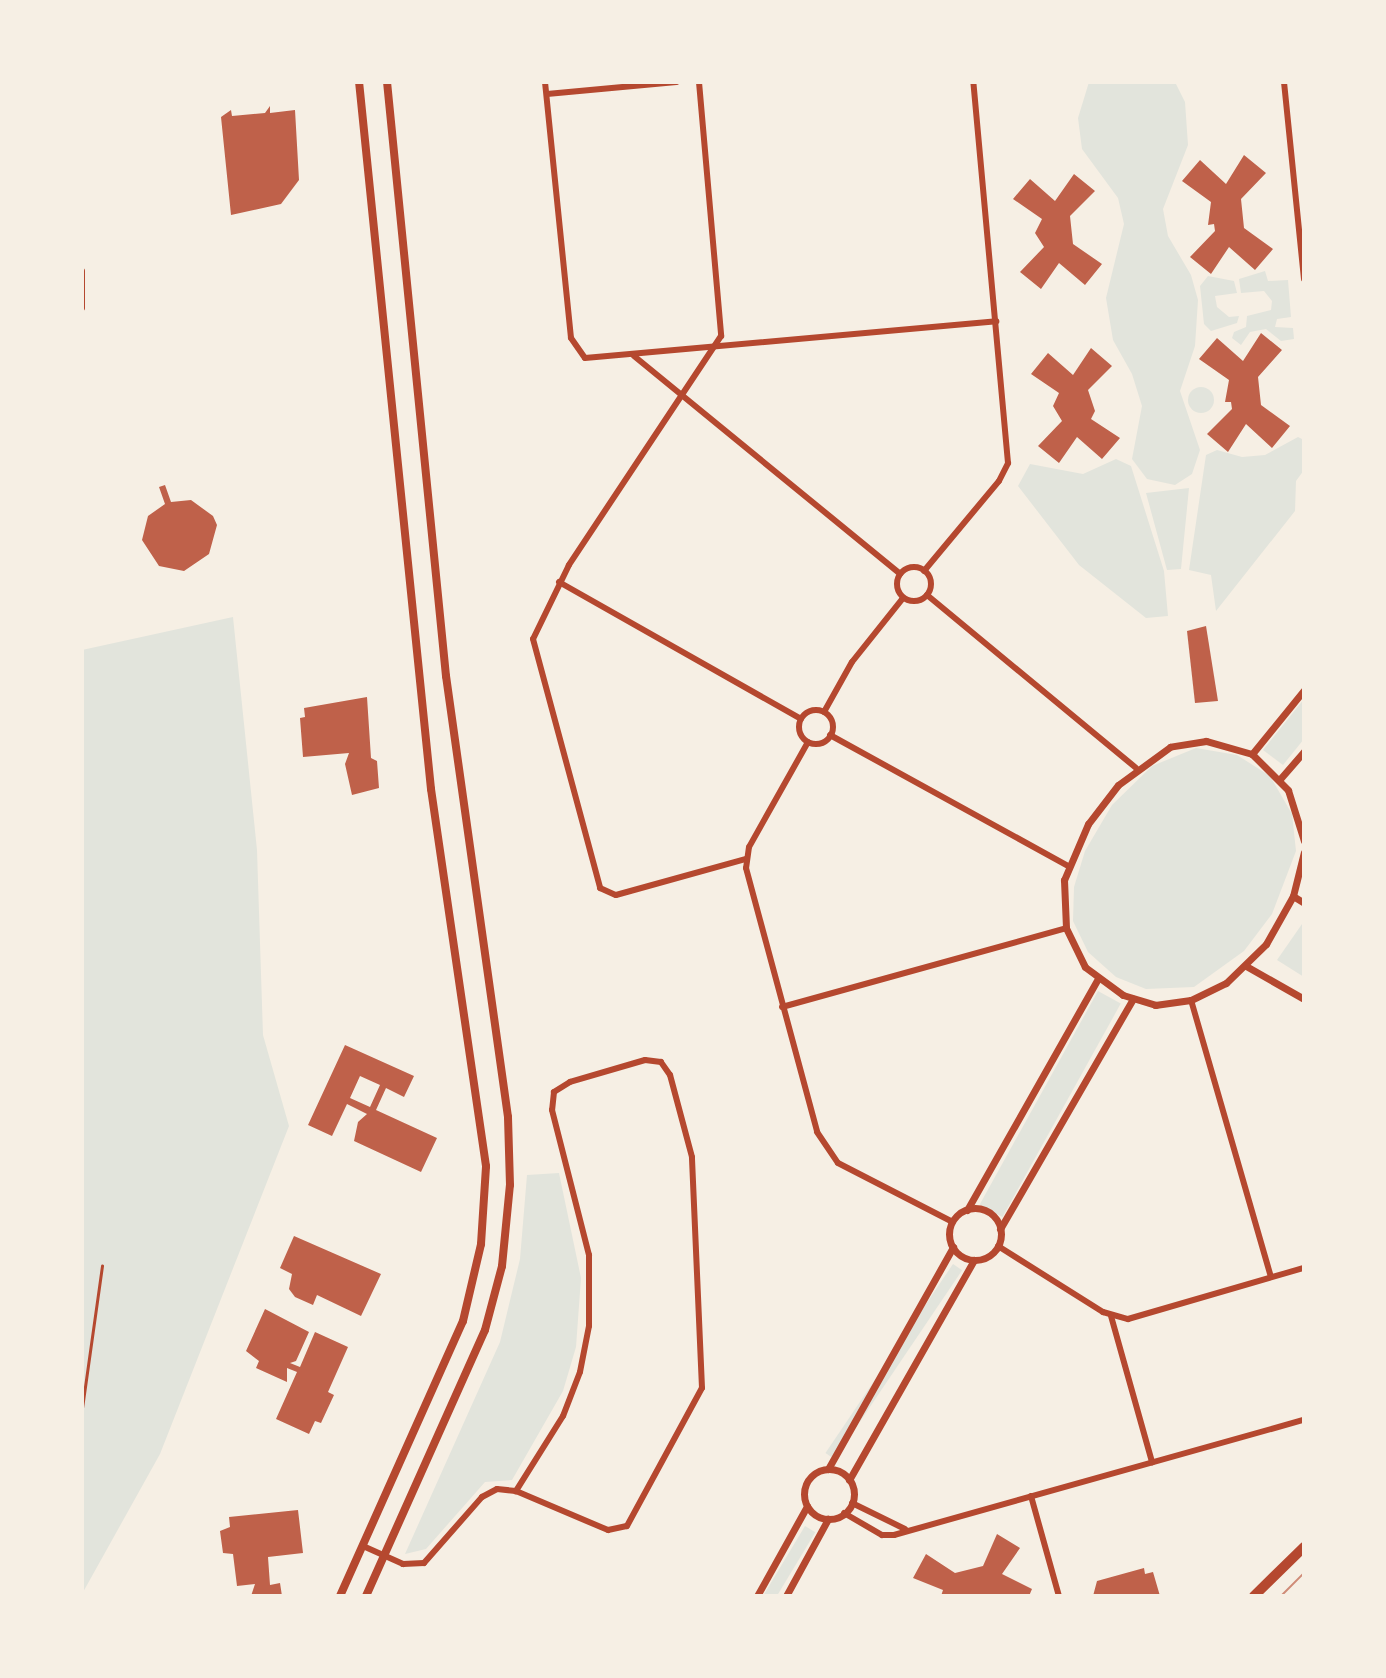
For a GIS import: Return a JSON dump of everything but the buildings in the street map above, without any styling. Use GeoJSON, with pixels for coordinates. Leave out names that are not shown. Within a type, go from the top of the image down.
{"type":"FeatureCollection","features":[{"type":"Feature","properties":{"kind":"highway"},"geometry":{"type":"LineString","coordinates":[[1254,1596],[1304,1547]]}},
{"type":"Feature","properties":{"kind":"main road"},"geometry":{"type":"LineString","coordinates":[[340,1596],[463,1321],[481,1244],[486,1166],[431,789],[359,82]]}},
{"type":"Feature","properties":{"kind":"main road"},"geometry":{"type":"LineString","coordinates":[[366,1596],[485,1330],[502,1266],[510,1185],[508,1117],[447,691],[387,82]]}},
{"type":"Feature","properties":{"kind":"street"},"geometry":{"type":"LineString","coordinates":[[545,82],[571,338],[578,353],[595,359],[996,321]]}},
{"type":"Feature","properties":{"kind":"street"},"geometry":{"type":"LineString","coordinates":[[547,94],[676,82]]}},
{"type":"Feature","properties":{"kind":"street"},"geometry":{"type":"LineString","coordinates":[[699,82],[722,324],[717,348],[559,582],[535,629],[534,649],[600,888],[616,895],[746,859]]}},
{"type":"Feature","properties":{"kind":"street"},"geometry":{"type":"LineString","coordinates":[[924,571],[999,481],[1008,463],[973,82]]}},
{"type":"Feature","properties":{"kind":"street"},"geometry":{"type":"LineString","coordinates":[[1284,82],[1304,279]]}},
{"type":"Feature","properties":{"kind":"street"},"geometry":{"type":"LineString","coordinates":[[82,271],[82,308]]}},
{"type":"Feature","properties":{"kind":"street"},"geometry":{"type":"LineString","coordinates":[[634,356],[900,574]]}},
{"type":"Feature","properties":{"kind":"street"},"geometry":{"type":"LineString","coordinates":[[914,567],[924,571],[931,584],[927,595],[915,601],[903,598],[896,586],[900,574],[914,567]]}},
{"type":"Feature","properties":{"kind":"street"},"geometry":{"type":"LineString","coordinates":[[559,582],[801,719]]}},
{"type":"Feature","properties":{"kind":"street"},"geometry":{"type":"LineString","coordinates":[[927,595],[1136,768]]}},
{"type":"Feature","properties":{"kind":"street"},"geometry":{"type":"LineString","coordinates":[[824,712],[852,662],[903,598]]}},
{"type":"Feature","properties":{"kind":"street"},"geometry":{"type":"LineString","coordinates":[[1252,754],[1304,690]]}},
{"type":"Feature","properties":{"kind":"street"},"geometry":{"type":"LineString","coordinates":[[811,710],[824,712],[832,722],[830,735],[820,743],[808,742],[800,732],[801,719],[811,710]]}},
{"type":"Feature","properties":{"kind":"street"},"geometry":{"type":"LineString","coordinates":[[830,735],[1068,866]]}},
{"type":"Feature","properties":{"kind":"street"},"geometry":{"type":"LineString","coordinates":[[808,742],[746,859],[747,880],[782,1007],[827,1152],[953,1222]]}},
{"type":"Feature","properties":{"kind":"street"},"geometry":{"type":"LineString","coordinates":[[1304,841],[1293,799],[1280,779],[1252,754],[1226,744],[1189,742],[1136,768],[1095,815],[1068,866],[1062,896],[1066,928],[1075,952],[1098,978],[1133,999],[1167,1005],[1214,991],[1246,966],[1266,944],[1293,896],[1304,852]]}},
{"type":"Feature","properties":{"kind":"street"},"geometry":{"type":"LineString","coordinates":[[1280,779],[1304,751]]}},
{"type":"Feature","properties":{"kind":"street"},"geometry":{"type":"LineString","coordinates":[[1293,896],[1304,903]]}},
{"type":"Feature","properties":{"kind":"street"},"geometry":{"type":"LineString","coordinates":[[782,1007],[1066,928]]}},
{"type":"Feature","properties":{"kind":"street"},"geometry":{"type":"LineString","coordinates":[[1246,966],[1304,999]]}},
{"type":"Feature","properties":{"kind":"street"},"geometry":{"type":"LineString","coordinates":[[757,1596],[807,1506],[807,1482],[828,1469],[953,1247],[953,1222],[967,1210],[1098,978]]}},
{"type":"Feature","properties":{"kind":"street"},"geometry":{"type":"LineString","coordinates":[[998,1246],[1000,1229],[1133,999]]}},
{"type":"Feature","properties":{"kind":"street"},"geometry":{"type":"LineString","coordinates":[[1191,1000],[1271,1277]]}},
{"type":"Feature","properties":{"kind":"street"},"geometry":{"type":"LineString","coordinates":[[363,1546],[406,1565],[424,1563],[482,1497],[497,1489],[516,1491],[608,1530],[622,1530],[698,1400],[702,1376],[692,1157],[670,1075],[661,1062],[645,1060],[600,1073],[554,1092],[552,1110],[589,1255],[589,1326],[580,1372],[563,1416],[516,1491]]}},
{"type":"Feature","properties":{"kind":"street"},"geometry":{"type":"LineString","coordinates":[[967,1210],[988,1212],[1000,1229]]}},
{"type":"Feature","properties":{"kind":"street"},"geometry":{"type":"LineString","coordinates":[[786,1596],[828,1519],[844,1513],[852,1503],[849,1480],[974,1260],[998,1246]]}},
{"type":"Feature","properties":{"kind":"street"},"geometry":{"type":"LineString","coordinates":[[998,1246],[1111,1316],[1149,1316],[1304,1268]]}},
{"type":"Feature","properties":{"kind":"street"},"geometry":{"type":"LineString","coordinates":[[953,1247],[974,1260]]}},
{"type":"Feature","properties":{"kind":"street"},"geometry":{"type":"LineString","coordinates":[[1111,1316],[1152,1462]]}},
{"type":"Feature","properties":{"kind":"street"},"geometry":{"type":"LineString","coordinates":[[844,1513],[882,1535],[909,1530],[1304,1420]]}},
{"type":"Feature","properties":{"kind":"street"},"geometry":{"type":"LineString","coordinates":[[828,1469],[849,1480]]}},
{"type":"Feature","properties":{"kind":"street"},"geometry":{"type":"LineString","coordinates":[[1031,1496],[1059,1596]]}},
{"type":"Feature","properties":{"kind":"street"},"geometry":{"type":"LineString","coordinates":[[852,1503],[909,1530]]}},
{"type":"Feature","properties":{"kind":"street"},"geometry":{"type":"LineString","coordinates":[[807,1506],[828,1519]]}},
{"type":"Feature","properties":{"kind":"lane"},"geometry":{"type":"LineString","coordinates":[[82,1408],[102,1265]]}},
{"type":"Feature","properties":{"kind":"shaded area"},"geometry":{"type":"Polygon","coordinates":[[[1089,82],[1175,82],[1185,102],[1188,145],[1163,209],[1168,236],[1191,275],[1198,300],[1195,346],[1180,391],[1200,450],[1192,474],[1175,485],[1147,479],[1132,459],[1142,406],[1132,374],[1113,340],[1106,298],[1124,224],[1118,198],[1082,149],[1078,118],[1089,82]]]}},
{"type":"Feature","properties":{"kind":"shaded area"},"geometry":{"type":"Polygon","coordinates":[[[1265,271],[1268,281],[1288,280],[1291,317],[1277,319],[1275,327],[1293,328],[1294,339],[1281,341],[1266,329],[1250,332],[1241,345],[1232,338],[1234,332],[1246,327],[1247,316],[1271,310],[1272,301],[1264,291],[1241,293],[1239,279],[1265,271]]]}},
{"type":"Feature","properties":{"kind":"shaded area"},"geometry":{"type":"Polygon","coordinates":[[[1208,276],[1234,281],[1237,293],[1215,296],[1217,307],[1229,317],[1239,316],[1237,323],[1211,331],[1204,324],[1200,286],[1208,276]]]}},
{"type":"Feature","properties":{"kind":"shaded area"},"geometry":{"type":"Polygon","coordinates":[[[1201,387],[1210,391],[1214,400],[1210,409],[1201,413],[1192,409],[1188,400],[1192,391],[1201,387]]]}},
{"type":"Feature","properties":{"kind":"shaded area"},"geometry":{"type":"Polygon","coordinates":[[[1298,437],[1304,440],[1304,470],[1296,481],[1295,511],[1216,611],[1211,575],[1189,570],[1206,455],[1217,450],[1242,457],[1265,455],[1298,437]]]}},
{"type":"Feature","properties":{"kind":"shaded area"},"geometry":{"type":"Polygon","coordinates":[[[1116,459],[1131,466],[1164,571],[1168,616],[1146,618],[1079,565],[1018,486],[1030,464],[1083,474],[1116,459]]]}},
{"type":"Feature","properties":{"kind":"shaded area"},"geometry":{"type":"Polygon","coordinates":[[[1189,488],[1181,569],[1167,570],[1146,493],[1189,488]]]}},
{"type":"Feature","properties":{"kind":"shaded area"},"geometry":{"type":"Polygon","coordinates":[[[233,617],[257,850],[263,1035],[289,1126],[160,1454],[82,1594],[82,650],[233,617]]]}},
{"type":"Feature","properties":{"kind":"shaded area"},"geometry":{"type":"Polygon","coordinates":[[[1304,699],[1304,739],[1283,765],[1263,750],[1304,699]]]}},
{"type":"Feature","properties":{"kind":"shaded area"},"geometry":{"type":"Polygon","coordinates":[[[1196,748],[1237,755],[1270,776],[1292,814],[1296,851],[1272,914],[1244,951],[1194,987],[1146,989],[1116,977],[1088,952],[1073,921],[1074,887],[1085,851],[1112,805],[1152,766],[1196,748]]]}},
{"type":"Feature","properties":{"kind":"shaded area"},"geometry":{"type":"Polygon","coordinates":[[[1304,925],[1304,977],[1277,960],[1304,925]]]}},
{"type":"Feature","properties":{"kind":"shaded area"},"geometry":{"type":"Polygon","coordinates":[[[1098,991],[1121,1004],[1002,1217],[980,1204],[1098,991]]]}},
{"type":"Feature","properties":{"kind":"shaded area"},"geometry":{"type":"Polygon","coordinates":[[[559,1173],[581,1278],[576,1347],[563,1391],[512,1480],[485,1482],[426,1549],[405,1554],[500,1342],[520,1259],[527,1175],[559,1173]]]}},
{"type":"Feature","properties":{"kind":"shaded area"},"geometry":{"type":"Polygon","coordinates":[[[953,1264],[962,1270],[835,1459],[826,1453],[953,1264]]]}},
{"type":"Feature","properties":{"kind":"shaded area"},"geometry":{"type":"Polygon","coordinates":[[[805,1526],[815,1532],[777,1596],[763,1595],[805,1526]]]}},
{"type":"Feature","properties":{"kind":"tram line"},"geometry":{"type":"LineString","coordinates":[[1281,1596],[1304,1573]]}}]}
